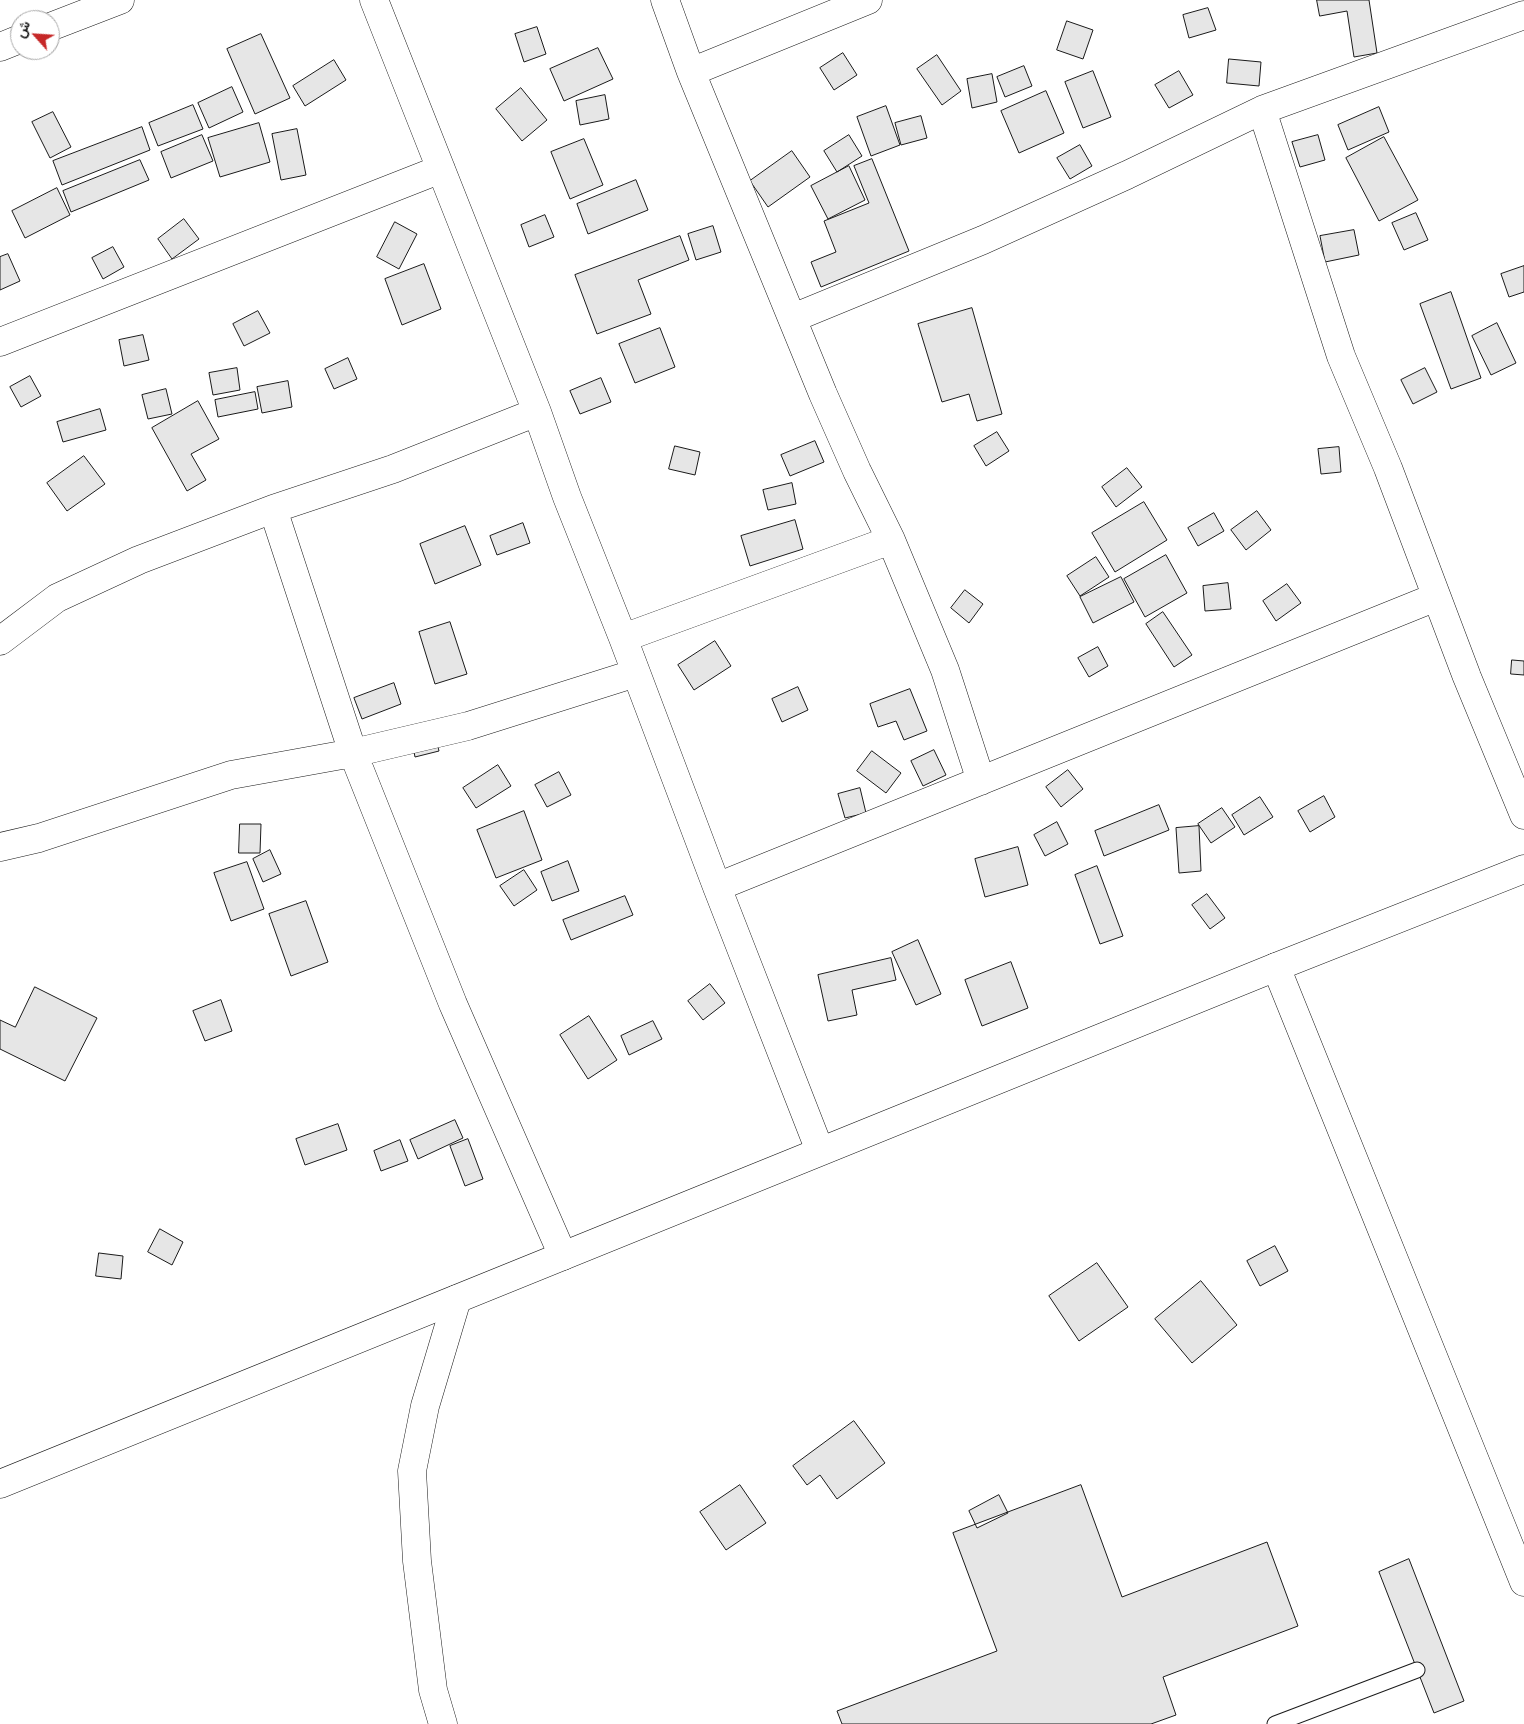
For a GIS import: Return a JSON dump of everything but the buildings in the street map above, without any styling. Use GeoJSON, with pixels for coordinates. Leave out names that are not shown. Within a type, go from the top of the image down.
{"type":"FeatureCollection","features":[{"type":"Feature","properties":{"kind":"street"},"geometry":{"type":"LineString","coordinates":[[60,23],[120,0]]}},
{"type":"Feature","properties":{"kind":"street"},"geometry":{"type":"LineString","coordinates":[[374,0],[537,412],[717,887],[820,1152]]}},
{"type":"Feature","properties":{"kind":"street"},"geometry":{"type":"LineString","coordinates":[[665,0],[691,72],[792,318],[846,445],[891,540],[945,670],[981,781]]}},
{"type":"Feature","properties":{"kind":"street"},"geometry":{"type":"LineString","coordinates":[[691,72],[868,0]]}},
{"type":"Feature","properties":{"kind":"street"},"geometry":{"type":"LineString","coordinates":[[792,318],[984,240],[1127,175],[1262,110],[1524,14],[1520,0]]}},
{"type":"Feature","properties":{"kind":"street"},"geometry":{"type":"LineString","coordinates":[[1262,110],[1341,356],[1388,468],[1467,677],[1524,815]]}},
{"type":"Feature","properties":{"kind":"street"},"geometry":{"type":"LineString","coordinates":[[0,342],[441,169]]}},
{"type":"Feature","properties":{"kind":"street"},"geometry":{"type":"LineString","coordinates":[[0,640],[57,598],[139,560],[273,509],[393,469],[537,412]]}},
{"type":"Feature","properties":{"kind":"street"},"geometry":{"type":"LineString","coordinates":[[273,509],[353,753],[454,1004],[563,1256]]}},
{"type":"Feature","properties":{"kind":"street"},"geometry":{"type":"LineString","coordinates":[[623,638],[891,540]]}},
{"type":"Feature","properties":{"kind":"street"},"geometry":{"type":"LineString","coordinates":[[717,887],[1436,597]]}},
{"type":"Feature","properties":{"kind":"street"},"geometry":{"type":"LineString","coordinates":[[0,847],[48,835],[232,775],[353,753],[468,726],[636,673]]}},
{"type":"Feature","properties":{"kind":"street"},"geometry":{"type":"LineString","coordinates":[[0,1484],[1276,966],[1524,869]]}},
{"type":"Feature","properties":{"kind":"street"},"geometry":{"type":"LineString","coordinates":[[1276,966],[1524,1582]]}},
{"type":"Feature","properties":{"kind":"street"},"geometry":{"type":"LineString","coordinates":[[443,1724],[433,1690],[419,1581],[412,1471],[425,1406],[456,1299]]}},
{"type":"Feature","properties":{"kind":"lane"},"geometry":{"type":"LineString","coordinates":[[1275,1724],[1417,1670]]}}]}
